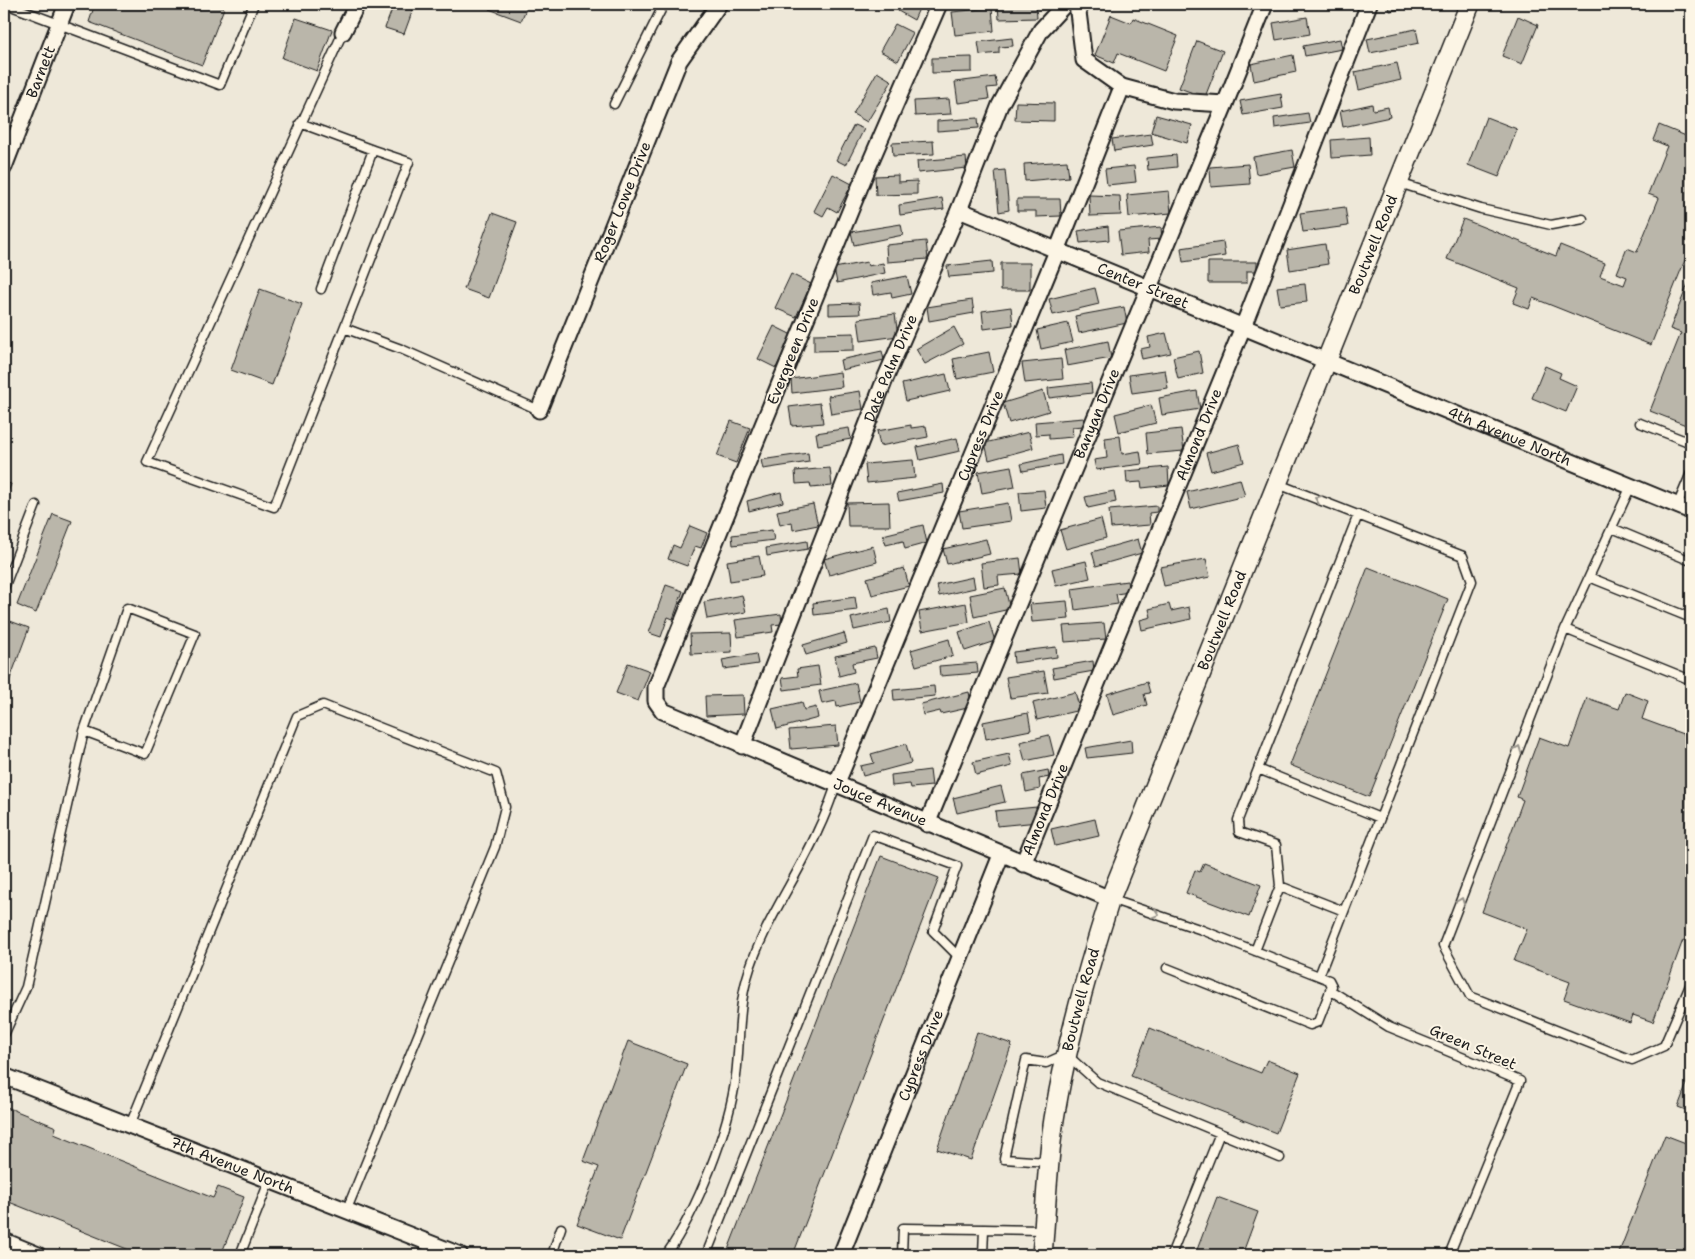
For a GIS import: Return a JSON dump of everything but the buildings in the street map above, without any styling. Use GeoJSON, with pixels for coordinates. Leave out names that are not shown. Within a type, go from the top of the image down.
{"type":"FeatureCollection","features":[{"type":"Feature","properties":{"kind":"street","name":"Barnett"},"geometry":{"type":"LineString","coordinates":[[4,167],[67,4]]}},
{"type":"Feature","properties":{"kind":"street"},"geometry":{"type":"LineString","coordinates":[[343,32],[357,4]]}},
{"type":"Feature","properties":{"kind":"street","name":"Roger Lowe Drive"},"geometry":{"type":"LineString","coordinates":[[540,410],[679,61],[719,4]]}},
{"type":"Feature","properties":{"kind":"street","name":"Evergreen Drive"},"geometry":{"type":"LineString","coordinates":[[656,701],[656,687],[851,209],[939,4]]}},
{"type":"Feature","properties":{"kind":"street","name":"Date Palm Drive"},"geometry":{"type":"LineString","coordinates":[[742,746],[885,379],[959,210],[1000,105],[1041,30],[1065,4]]}},
{"type":"Feature","properties":{"kind":"street"},"geometry":{"type":"LineString","coordinates":[[1077,4],[1084,60],[1122,87],[1174,101],[1226,104]]}},
{"type":"Feature","properties":{"kind":"street","name":"Banyan Drive"},"geometry":{"type":"LineString","coordinates":[[927,824],[1226,104],[1265,4]]}},
{"type":"Feature","properties":{"kind":"street","name":"Almond Drive"},"geometry":{"type":"LineString","coordinates":[[1023,864],[1243,327],[1369,4]]}},
{"type":"Feature","properties":{"kind":"street","name":"Boutwell Road"},"geometry":{"type":"LineString","coordinates":[[1042,1255],[1054,1120],[1066,1054],[1083,986],[1110,899],[1470,4]]}},
{"type":"Feature","properties":{"kind":"street","name":"Cypress Drive"},"geometry":{"type":"LineString","coordinates":[[836,785],[1057,251],[1122,87]]}},
{"type":"Feature","properties":{"kind":"street","name":"Center Street"},"geometry":{"type":"LineString","coordinates":[[959,210],[1327,362]]}},
{"type":"Feature","properties":{"kind":"street","name":"4th Avenue North"},"geometry":{"type":"LineString","coordinates":[[1327,362],[1684,508]]}},
{"type":"Feature","properties":{"kind":"street","name":"Joyce Avenue"},"geometry":{"type":"LineString","coordinates":[[656,701],[663,711],[742,746],[1110,899]]}},
{"type":"Feature","properties":{"kind":"street","name":"Cypress Drive"},"geometry":{"type":"LineString","coordinates":[[841,1255],[1001,855]]}},
{"type":"Feature","properties":{"kind":"street","name":"7th Avenue North"},"geometry":{"type":"LineString","coordinates":[[4,1076],[347,1209],[460,1255]]}},
{"type":"Feature","properties":{"kind":"street"},"geometry":{"type":"LineString","coordinates":[[4,1241],[38,1255]]}},
{"type":"Feature","properties":{"kind":"lane"},"geometry":{"type":"LineString","coordinates":[[6,4],[220,85],[254,4]]}},
{"type":"Feature","properties":{"kind":"lane"},"geometry":{"type":"LineString","coordinates":[[614,104],[664,4]]}},
{"type":"Feature","properties":{"kind":"lane"},"geometry":{"type":"LineString","coordinates":[[300,123],[409,162],[274,507],[147,462],[300,123],[343,32]]}},
{"type":"Feature","properties":{"kind":"lane"},"geometry":{"type":"LineString","coordinates":[[320,289],[373,150]]}},
{"type":"Feature","properties":{"kind":"lane"},"geometry":{"type":"LineString","coordinates":[[1399,183],[1481,208],[1550,225],[1583,219]]}},
{"type":"Feature","properties":{"kind":"lane"},"geometry":{"type":"LineString","coordinates":[[344,328],[402,349],[540,410]]}},
{"type":"Feature","properties":{"kind":"lane"},"geometry":{"type":"LineString","coordinates":[[1640,423],[1691,443]]}},
{"type":"Feature","properties":{"kind":"lane"},"geometry":{"type":"LineString","coordinates":[[1684,508],[1691,473]]}},
{"type":"Feature","properties":{"kind":"lane"},"geometry":{"type":"LineString","coordinates":[[1278,484],[1464,556],[1472,581],[1319,976]]}},
{"type":"Feature","properties":{"kind":"lane"},"geometry":{"type":"LineString","coordinates":[[1631,486],[1565,629],[1443,946],[1470,996],[1632,1060],[1664,1046],[1691,983]]}},
{"type":"Feature","properties":{"kind":"lane"},"geometry":{"type":"LineString","coordinates":[[4,588],[36,505]]}},
{"type":"Feature","properties":{"kind":"lane"},"geometry":{"type":"LineString","coordinates":[[1255,951],[1280,886],[1276,845],[1239,832],[1238,820],[1358,515]]}},
{"type":"Feature","properties":{"kind":"lane"},"geometry":{"type":"LineString","coordinates":[[1612,528],[1691,561]]}},
{"type":"Feature","properties":{"kind":"lane"},"geometry":{"type":"LineString","coordinates":[[1589,577],[1691,618]]}},
{"type":"Feature","properties":{"kind":"lane"},"geometry":{"type":"LineString","coordinates":[[4,1035],[26,987],[84,731],[127,608],[195,634],[145,754],[84,731]]}},
{"type":"Feature","properties":{"kind":"lane"},"geometry":{"type":"LineString","coordinates":[[1565,629],[1691,680]]}},
{"type":"Feature","properties":{"kind":"lane"},"geometry":{"type":"LineString","coordinates":[[130,1125],[298,716],[323,705],[496,773],[506,807],[495,847],[347,1209]]}},
{"type":"Feature","properties":{"kind":"lane"},"geometry":{"type":"LineString","coordinates":[[1258,769],[1380,818]]}},
{"type":"Feature","properties":{"kind":"lane"},"geometry":{"type":"LineString","coordinates":[[666,1255],[677,1240],[699,1196],[722,1134],[736,1079],[747,979],[766,929],[819,828],[836,785]]}},
{"type":"Feature","properties":{"kind":"lane"},"geometry":{"type":"LineString","coordinates":[[706,1255],[873,835],[957,866],[933,931],[960,958]]}},
{"type":"Feature","properties":{"kind":"lane"},"geometry":{"type":"LineString","coordinates":[[1280,886],[1344,911]]}},
{"type":"Feature","properties":{"kind":"lane"},"geometry":{"type":"LineString","coordinates":[[1110,899],[1202,930],[1329,980],[1332,986],[1318,1022],[1310,1025],[1167,968]]}},
{"type":"Feature","properties":{"kind":"lane","name":"Green Street"},"geometry":{"type":"LineString","coordinates":[[1330,990],[1389,1027],[1520,1082],[1449,1255]]}},
{"type":"Feature","properties":{"kind":"lane"},"geometry":{"type":"LineString","coordinates":[[1050,1163],[1004,1159],[1026,1060],[1046,1063],[1066,1054],[1097,1082],[1280,1158]]}},
{"type":"Feature","properties":{"kind":"lane"},"geometry":{"type":"LineString","coordinates":[[1171,1255],[1220,1133]]}},
{"type":"Feature","properties":{"kind":"lane"},"geometry":{"type":"LineString","coordinates":[[240,1255],[270,1179]]}},
{"type":"Feature","properties":{"kind":"lane"},"geometry":{"type":"LineString","coordinates":[[552,1255],[561,1228]]}},
{"type":"Feature","properties":{"kind":"lane"},"geometry":{"type":"LineString","coordinates":[[902,1255],[903,1228],[1044,1230]]}},
{"type":"Feature","properties":{"kind":"lane"},"geometry":{"type":"LineString","coordinates":[[982,1255],[984,1228]]}}]}
